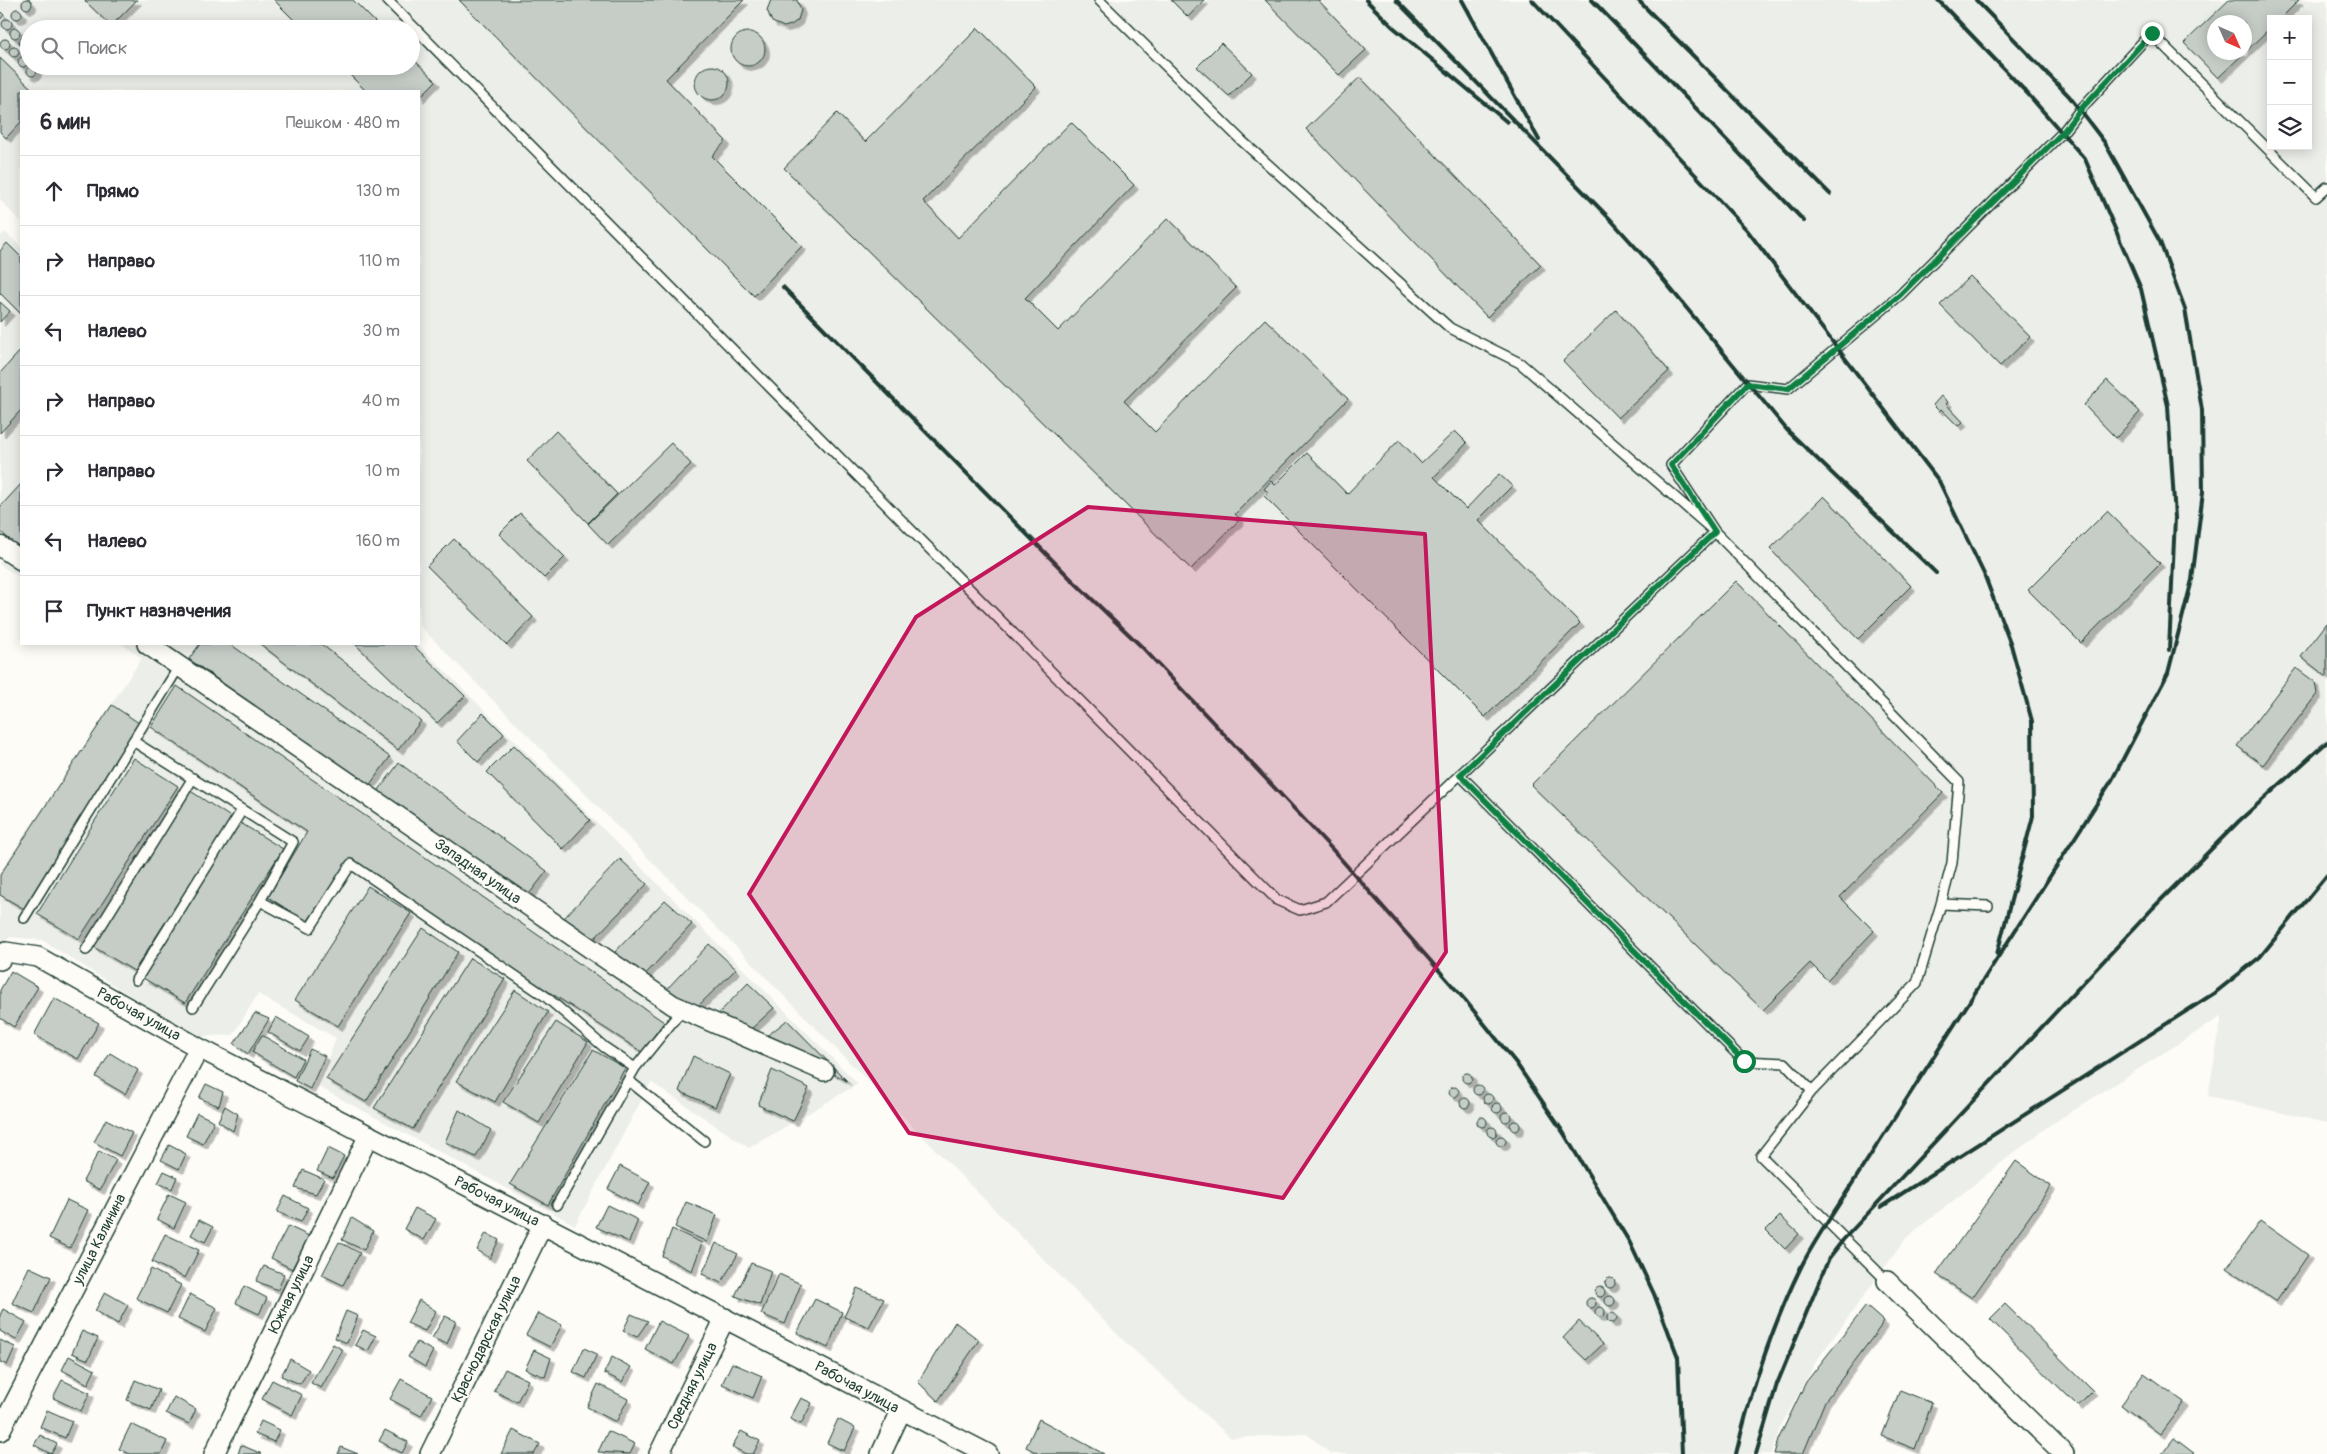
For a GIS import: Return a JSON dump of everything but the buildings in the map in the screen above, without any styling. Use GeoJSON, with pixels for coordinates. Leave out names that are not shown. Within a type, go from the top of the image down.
{"type":"FeatureCollection","features":[{"type":"Feature","properties":{"kind":"street"},"geometry":{"type":"LineString","coordinates":[[0,546],[20,559]]}},
{"type":"Feature","properties":{"kind":"street","name":"Западная улица"},"geometry":{"type":"LineString","coordinates":[[149,645],[682,1010],[692,1012],[824,1071]]}},
{"type":"Feature","properties":{"kind":"street","name":"Рабочая улица"},"geometry":{"type":"LineString","coordinates":[[3,956],[38,957],[199,1048],[988,1454]]}},
{"type":"Feature","properties":{"kind":"street","name":"улица Калинина"},"geometry":{"type":"LineString","coordinates":[[0,1430],[199,1048]]}},
{"type":"Feature","properties":{"kind":"street","name":"Южная улица"},"geometry":{"type":"LineString","coordinates":[[214,1454],[369,1135]]}},
{"type":"Feature","properties":{"kind":"street","name":"Краснодарская улица"},"geometry":{"type":"LineString","coordinates":[[430,1454],[543,1224]]}},
{"type":"Feature","properties":{"kind":"street"},"geometry":{"type":"LineString","coordinates":[[1887,1281],[2064,1454]]}},
{"type":"Feature","properties":{"kind":"street","name":"Средняя улица"},"geometry":{"type":"LineString","coordinates":[[658,1454],[725,1318]]}},
{"type":"Feature","properties":{"kind":"street"},"geometry":{"type":"LineString","coordinates":[[881,1454],[902,1411]]}},
{"type":"Feature","properties":{"kind":"lane"},"geometry":{"type":"LineString","coordinates":[[386,0],[406,20]]}},
{"type":"Feature","properties":{"kind":"lane"},"geometry":{"type":"LineString","coordinates":[[1099,0],[1242,141],[1450,328],[1520,363],[1715,532],[1959,782],[1952,863],[1917,983],[1812,1091],[1761,1156],[1887,1281]]}},
{"type":"Feature","properties":{"kind":"lane"},"geometry":{"type":"LineString","coordinates":[[1715,532],[1671,465],[1747,384],[1788,389],[1900,295],[2063,132],[2080,110],[2152,33],[2316,197],[2327,187]]}},
{"type":"Feature","properties":{"kind":"lane"},"geometry":{"type":"LineString","coordinates":[[420,34],[1276,900],[1300,910],[1326,902],[1715,532]]}},
{"type":"Feature","properties":{"kind":"lane"},"geometry":{"type":"LineString","coordinates":[[24,918],[180,665]]}},
{"type":"Feature","properties":{"kind":"lane"},"geometry":{"type":"LineString","coordinates":[[133,741],[293,842],[260,901],[193,1007]]}},
{"type":"Feature","properties":{"kind":"lane"},"geometry":{"type":"LineString","coordinates":[[1460,775],[1744,1061],[1785,1063],[1812,1091]]}},
{"type":"Feature","properties":{"kind":"lane"},"geometry":{"type":"LineString","coordinates":[[86,950],[193,778]]}},
{"type":"Feature","properties":{"kind":"lane"},"geometry":{"type":"LineString","coordinates":[[136,980],[242,810]]}},
{"type":"Feature","properties":{"kind":"lane"},"geometry":{"type":"LineString","coordinates":[[260,901],[310,928],[351,864],[545,996],[604,1047],[635,1068]]}},
{"type":"Feature","properties":{"kind":"lane"},"geometry":{"type":"LineString","coordinates":[[1941,904],[1988,906]]}},
{"type":"Feature","properties":{"kind":"lane"},"geometry":{"type":"LineString","coordinates":[[557,1205],[635,1068],[682,1010]]}},
{"type":"Feature","properties":{"kind":"lane"},"geometry":{"type":"LineString","coordinates":[[628,1080],[704,1141]]}},
{"type":"Feature","properties":{"kind":"highlighted area"},"geometry":{"type":"Polygon","coordinates":[[[1088,507],[1425,534],[1446,952],[1283,1198],[909,1133],[749,894],[916,617],[1088,507]]]}},
{"type":"Feature","properties":{"kind":"shaded area"},"geometry":{"type":"Polygon","coordinates":[[[0,0],[2327,0],[2327,1123],[2208,1096],[2222,1016],[2047,1127],[1907,1237],[1817,1360],[1780,1428],[1771,1454],[1331,1454],[1307,1434],[1231,1438],[1124,1341],[420,626],[420,90],[20,90],[20,221],[0,200],[0,0]]]}},
{"type":"Feature","properties":{"kind":"shaded area"},"geometry":{"type":"Polygon","coordinates":[[[5,232],[20,246],[20,577],[0,565],[0,237],[5,232]]]}},
{"type":"Feature","properties":{"kind":"shaded area"},"geometry":{"type":"Polygon","coordinates":[[[123,645],[419,645],[858,1084],[749,1148],[651,1082],[575,1225],[317,1086],[336,1038],[258,994],[233,1035],[196,1037],[42,940],[10,937],[0,946],[0,872],[142,658],[123,645]]]}},
{"type":"Feature","properties":{"kind":"railway"},"geometry":{"type":"LineString","coordinates":[[1366,0],[1393,27],[1507,122]]}},
{"type":"Feature","properties":{"kind":"railway"},"geometry":{"type":"LineString","coordinates":[[1396,0],[1611,220],[1647,260],[1787,430],[1936,573]]}},
{"type":"Feature","properties":{"kind":"railway"},"geometry":{"type":"LineString","coordinates":[[1462,0],[1539,140]]}},
{"type":"Feature","properties":{"kind":"railway"},"geometry":{"type":"LineString","coordinates":[[1532,0],[1747,230],[1939,481],[1984,574],[2011,645],[2032,721],[2033,816],[1997,954]]}},
{"type":"Feature","properties":{"kind":"railway"},"geometry":{"type":"LineString","coordinates":[[1592,0],[1804,221]]}},
{"type":"Feature","properties":{"kind":"railway"},"geometry":{"type":"LineString","coordinates":[[1638,0],[1830,194]]}},
{"type":"Feature","properties":{"kind":"railway"},"geometry":{"type":"LineString","coordinates":[[1938,0],[2027,93],[2085,159],[2141,289],[2168,406],[2175,518],[2169,650]]}},
{"type":"Feature","properties":{"kind":"railway"},"geometry":{"type":"LineString","coordinates":[[1736,1454],[1748,1406],[1763,1359],[1790,1289],[1804,1260],[2112,780],[2168,673],[2192,580],[2203,492],[2202,410],[2185,309],[2160,242],[2105,143],[2069,96],[1976,0]]}},
{"type":"Feature","properties":{"kind":"railway"},"geometry":{"type":"LineString","coordinates":[[783,287],[1071,579],[1142,647],[1332,849],[1465,1000],[1516,1063],[1563,1132],[1630,1243],[1654,1294],[1678,1357],[1682,1454]]}},
{"type":"Feature","properties":{"kind":"railway"},"geometry":{"type":"LineString","coordinates":[[1756,1454],[1777,1384],[1829,1258],[1843,1240],[2153,908],[2239,821],[2327,742]]}},
{"type":"Feature","properties":{"kind":"railway"},"geometry":{"type":"LineString","coordinates":[[1881,1207],[2216,992],[2260,957],[2327,875]]}},
{"type":"Feature","properties":{"kind":"route"},"geometry":{"type":"LineString","coordinates":[[1744,1061],[1460,775],[1715,532],[1671,465],[1747,384],[1788,389],[1900,295],[2063,132],[2080,110],[2152,33]]}}]}
